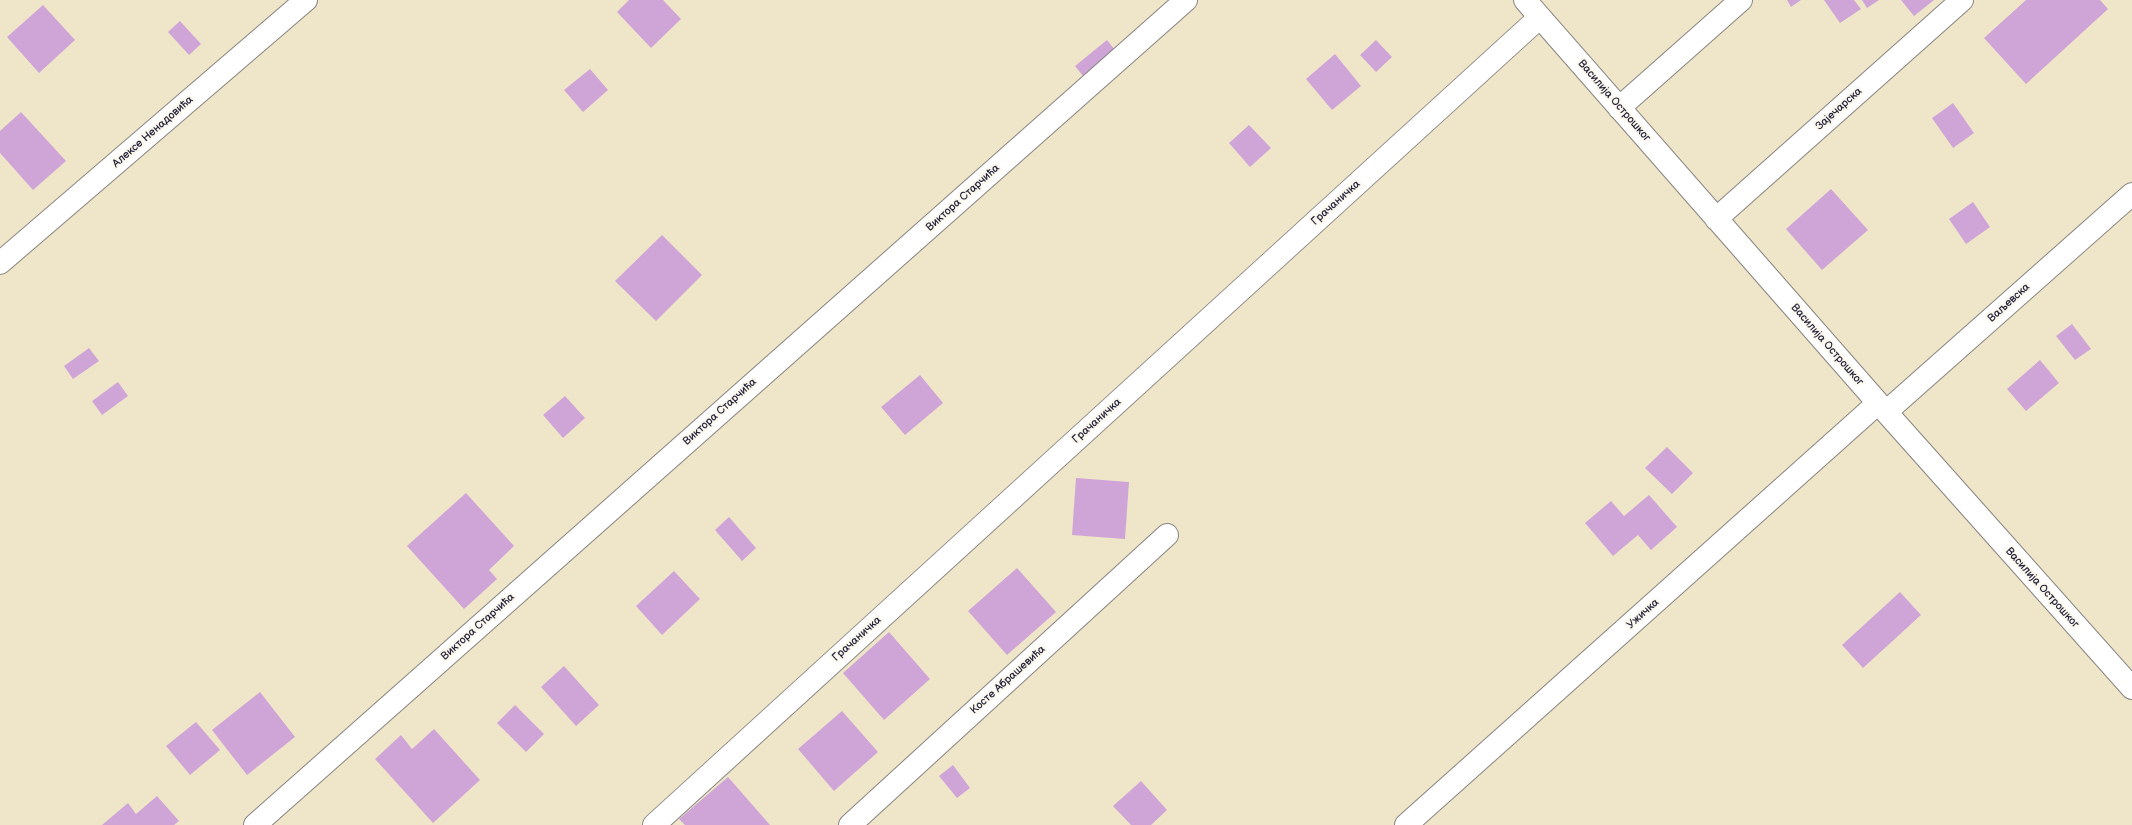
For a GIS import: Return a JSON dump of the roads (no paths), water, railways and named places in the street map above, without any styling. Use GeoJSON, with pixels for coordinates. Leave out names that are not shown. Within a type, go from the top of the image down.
{"type":"FeatureCollection","features":[{"type":"Feature","properties":{"kind":"street","name":"Алексе Ненадовића"},"geometry":{"type":"LineString","coordinates":[[0,263],[306,0]]}},
{"type":"Feature","properties":{"kind":"street","name":"Виктора Старчића"},"geometry":{"type":"LineString","coordinates":[[255,825],[1186,0]]}},
{"type":"Feature","properties":{"kind":"street","name":"Василија Острошког"},"geometry":{"type":"LineString","coordinates":[[1525,0],[1716,219],[2132,688]]}},
{"type":"Feature","properties":{"kind":"street"},"geometry":{"type":"LineString","coordinates":[[1619,108],[1742,0]]}},
{"type":"Feature","properties":{"kind":"street","name":"Зајечарска"},"geometry":{"type":"LineString","coordinates":[[1716,219],[1962,0]]}},
{"type":"Feature","properties":{"kind":"street","name":"Грачаничка"},"geometry":{"type":"LineString","coordinates":[[654,825],[1540,17]]}},
{"type":"Feature","properties":{"kind":"street","name":"Ваљевска"},"geometry":{"type":"LineString","coordinates":[[1882,407],[2132,194]]}},
{"type":"Feature","properties":{"kind":"street","name":"Ужичка"},"geometry":{"type":"LineString","coordinates":[[1406,825],[1882,407]]}},
{"type":"Feature","properties":{"kind":"street","name":"Косте Абрашевића"},"geometry":{"type":"LineString","coordinates":[[850,825],[1167,535]]}}]}
